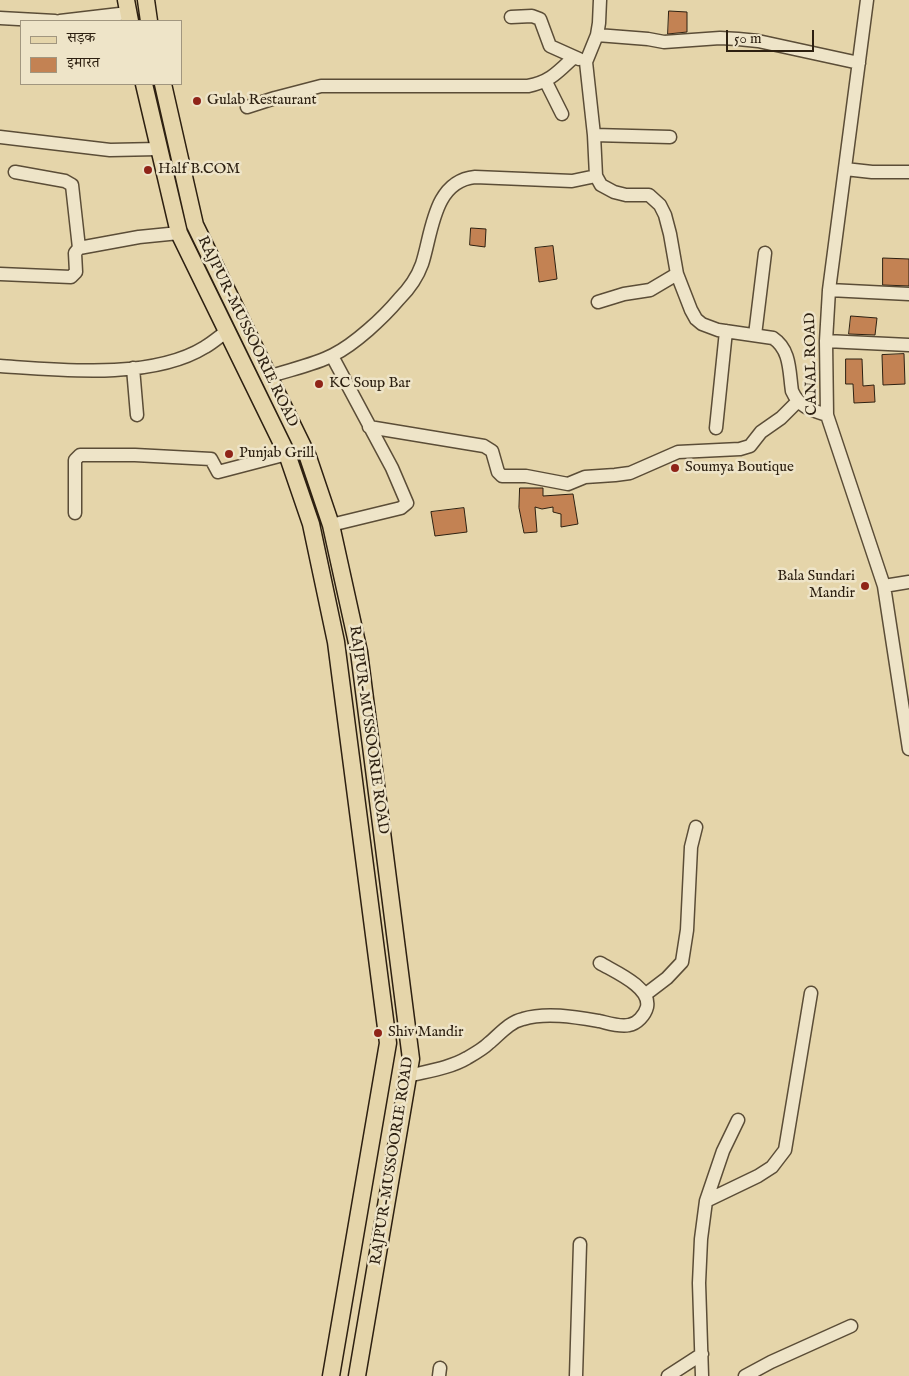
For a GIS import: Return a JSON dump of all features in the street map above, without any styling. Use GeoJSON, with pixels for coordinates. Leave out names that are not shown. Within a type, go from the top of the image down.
{"type":"FeatureCollection","features":[{"type":"Feature","properties":{"kind":"main road"},"geometry":{"type":"LineString","coordinates":[[146,0],[149,20]]}},
{"type":"Feature","properties":{"kind":"main road","name":"RAJPUR-MUSSOORIE ROAD"},"geometry":{"type":"LineString","coordinates":[[144,85],[179,233],[287,454],[311,524],[336,642],[388,1043],[331,1376]]}},
{"type":"Feature","properties":{"kind":"main road","name":"RAJPUR-MUSSOORIE ROAD"},"geometry":{"type":"LineString","coordinates":[[163,85],[195,225],[308,457],[331,525],[359,652],[411,1059],[357,1376]]}},
{"type":"Feature","properties":{"kind":"main road"},"geometry":{"type":"LineString","coordinates":[[278,436],[294,430]]}},
{"type":"Feature","properties":{"kind":"street"},"geometry":{"type":"LineString","coordinates":[[600,0],[597,35],[586,62],[594,135],[596,176],[601,185],[614,192],[626,195],[649,195],[657,201],[665,215],[677,274],[696,319],[707,326],[726,331],[773,338],[786,351],[792,391],[798,401],[807,409],[827,415]]}},
{"type":"Feature","properties":{"kind":"street","name":"CANAL ROAD"},"geometry":{"type":"LineString","coordinates":[[867,0],[829,290],[826,341],[827,415],[884,586],[905,698],[909,749]]}},
{"type":"Feature","properties":{"kind":"street"},"geometry":{"type":"LineString","coordinates":[[68,20],[128,12]]}},
{"type":"Feature","properties":{"kind":"street"},"geometry":{"type":"LineString","coordinates":[[511,17],[532,16],[540,18],[546,40],[550,46],[586,62]]}},
{"type":"Feature","properties":{"kind":"street"},"geometry":{"type":"LineString","coordinates":[[0,18],[37,20]]}},
{"type":"Feature","properties":{"kind":"street"},"geometry":{"type":"LineString","coordinates":[[597,35],[664,42],[738,38],[859,63]]}},
{"type":"Feature","properties":{"kind":"street"},"geometry":{"type":"LineString","coordinates":[[247,107],[321,86],[528,86],[546,82],[574,57]]}},
{"type":"Feature","properties":{"kind":"street"},"geometry":{"type":"LineString","coordinates":[[546,82],[562,114]]}},
{"type":"Feature","properties":{"kind":"street"},"geometry":{"type":"LineString","coordinates":[[594,135],[670,137]]}},
{"type":"Feature","properties":{"kind":"street"},"geometry":{"type":"LineString","coordinates":[[0,137],[110,150],[158,149]]}},
{"type":"Feature","properties":{"kind":"street"},"geometry":{"type":"LineString","coordinates":[[845,169],[890,173],[909,172]]}},
{"type":"Feature","properties":{"kind":"street"},"geometry":{"type":"LineString","coordinates":[[0,274],[70,277],[76,273],[76,253],[79,248],[72,185],[65,181],[14,172]]}},
{"type":"Feature","properties":{"kind":"street"},"geometry":{"type":"LineString","coordinates":[[268,377],[332,356],[354,342],[398,301],[417,276],[422,265],[431,225],[438,206],[447,192],[457,182],[462,179],[475,177],[572,181],[596,176]]}},
{"type":"Feature","properties":{"kind":"street"},"geometry":{"type":"LineString","coordinates":[[79,248],[139,237],[179,233]]}},
{"type":"Feature","properties":{"kind":"street"},"geometry":{"type":"LineString","coordinates":[[755,336],[765,253]]}},
{"type":"Feature","properties":{"kind":"street"},"geometry":{"type":"LineString","coordinates":[[598,302],[624,294],[650,290],[677,274]]}},
{"type":"Feature","properties":{"kind":"street"},"geometry":{"type":"LineString","coordinates":[[829,290],[909,294]]}},
{"type":"Feature","properties":{"kind":"street"},"geometry":{"type":"LineString","coordinates":[[0,366],[68,370],[145,368],[184,357],[204,348],[226,331]]}},
{"type":"Feature","properties":{"kind":"street"},"geometry":{"type":"LineString","coordinates":[[716,428],[726,331]]}},
{"type":"Feature","properties":{"kind":"street"},"geometry":{"type":"LineString","coordinates":[[826,341],[909,345]]}},
{"type":"Feature","properties":{"kind":"street"},"geometry":{"type":"LineString","coordinates":[[331,525],[402,508],[406,505],[406,500],[392,468],[332,356]]}},
{"type":"Feature","properties":{"kind":"street"},"geometry":{"type":"LineString","coordinates":[[133,368],[137,415]]}},
{"type":"Feature","properties":{"kind":"street"},"geometry":{"type":"LineString","coordinates":[[369,427],[484,446],[492,451],[498,472],[502,476],[526,476],[568,484],[584,477],[630,473],[678,452],[729,451],[746,447],[752,444],[762,432],[781,418],[798,401]]}},
{"type":"Feature","properties":{"kind":"street"},"geometry":{"type":"LineString","coordinates":[[75,513],[75,460],[80,455],[135,455],[212,459],[218,472],[287,454]]}},
{"type":"Feature","properties":{"kind":"street"},"geometry":{"type":"LineString","coordinates":[[884,586],[909,582]]}},
{"type":"Feature","properties":{"kind":"street"},"geometry":{"type":"LineString","coordinates":[[646,994],[667,978],[682,962],[687,930],[691,847],[696,827]]}},
{"type":"Feature","properties":{"kind":"street"},"geometry":{"type":"LineString","coordinates":[[408,1076],[466,1059],[487,1045],[512,1024],[529,1017],[578,1017],[628,1025],[640,1018],[648,1004],[646,994],[640,988],[600,963]]}},
{"type":"Feature","properties":{"kind":"street"},"geometry":{"type":"LineString","coordinates":[[706,1201],[772,1168],[785,1150],[811,993]]}},
{"type":"Feature","properties":{"kind":"street"},"geometry":{"type":"LineString","coordinates":[[702,1376],[700,1267],[701,1239],[706,1201],[723,1151],[738,1120]]}},
{"type":"Feature","properties":{"kind":"street"},"geometry":{"type":"LineString","coordinates":[[576,1376],[580,1244]]}},
{"type":"Feature","properties":{"kind":"street"},"geometry":{"type":"LineString","coordinates":[[744,1376],[851,1326]]}},
{"type":"Feature","properties":{"kind":"street"},"geometry":{"type":"LineString","coordinates":[[668,1376],[702,1354]]}},
{"type":"Feature","properties":{"kind":"building"},"geometry":{"type":"Polygon","coordinates":[[[669,11],[687,12],[687,32],[668,34],[669,11]]]}},
{"type":"Feature","properties":{"kind":"building"},"geometry":{"type":"Polygon","coordinates":[[[471,228],[486,229],[485,247],[470,245],[471,228]]]}},
{"type":"Feature","properties":{"kind":"building"},"geometry":{"type":"Polygon","coordinates":[[[553,246],[557,279],[539,282],[535,248],[553,246]]]}},
{"type":"Feature","properties":{"kind":"building"},"geometry":{"type":"Polygon","coordinates":[[[883,258],[909,259],[909,286],[883,285],[883,258]]]}},
{"type":"Feature","properties":{"kind":"building"},"geometry":{"type":"Polygon","coordinates":[[[851,316],[877,318],[875,335],[849,334],[851,316]]]}},
{"type":"Feature","properties":{"kind":"building"},"geometry":{"type":"Polygon","coordinates":[[[904,354],[905,384],[883,385],[882,355],[904,354]]]}},
{"type":"Feature","properties":{"kind":"building"},"geometry":{"type":"Polygon","coordinates":[[[846,359],[862,359],[863,386],[874,385],[875,402],[854,403],[853,384],[846,384],[846,359]]]}},
{"type":"Feature","properties":{"kind":"building"},"geometry":{"type":"Polygon","coordinates":[[[520,488],[543,488],[543,496],[573,494],[578,524],[561,527],[561,514],[553,512],[553,507],[542,509],[535,507],[537,532],[524,533],[519,508],[520,488]]]}},
{"type":"Feature","properties":{"kind":"building"},"geometry":{"type":"Polygon","coordinates":[[[464,508],[467,532],[435,536],[431,512],[464,508]]]}},
{"type":"Feature","properties":{"kind":"place","name":"Gulab Restaurant"},"geometry":{"type":"Point","coordinates":[197,101]}},
{"type":"Feature","properties":{"kind":"place","name":"Half B.COM"},"geometry":{"type":"Point","coordinates":[148,170]}},
{"type":"Feature","properties":{"kind":"place","name":"KC Soup Bar"},"geometry":{"type":"Point","coordinates":[319,384]}},
{"type":"Feature","properties":{"kind":"place","name":"Punjab Grill"},"geometry":{"type":"Point","coordinates":[229,454]}},
{"type":"Feature","properties":{"kind":"place","name":"Soumya Boutique"},"geometry":{"type":"Point","coordinates":[675,468]}},
{"type":"Feature","properties":{"kind":"place","name":"Bala Sundari Mandir"},"geometry":{"type":"Point","coordinates":[865,586]}},
{"type":"Feature","properties":{"kind":"place","name":"Shiv Mandir"},"geometry":{"type":"Point","coordinates":[378,1033]}}]}
